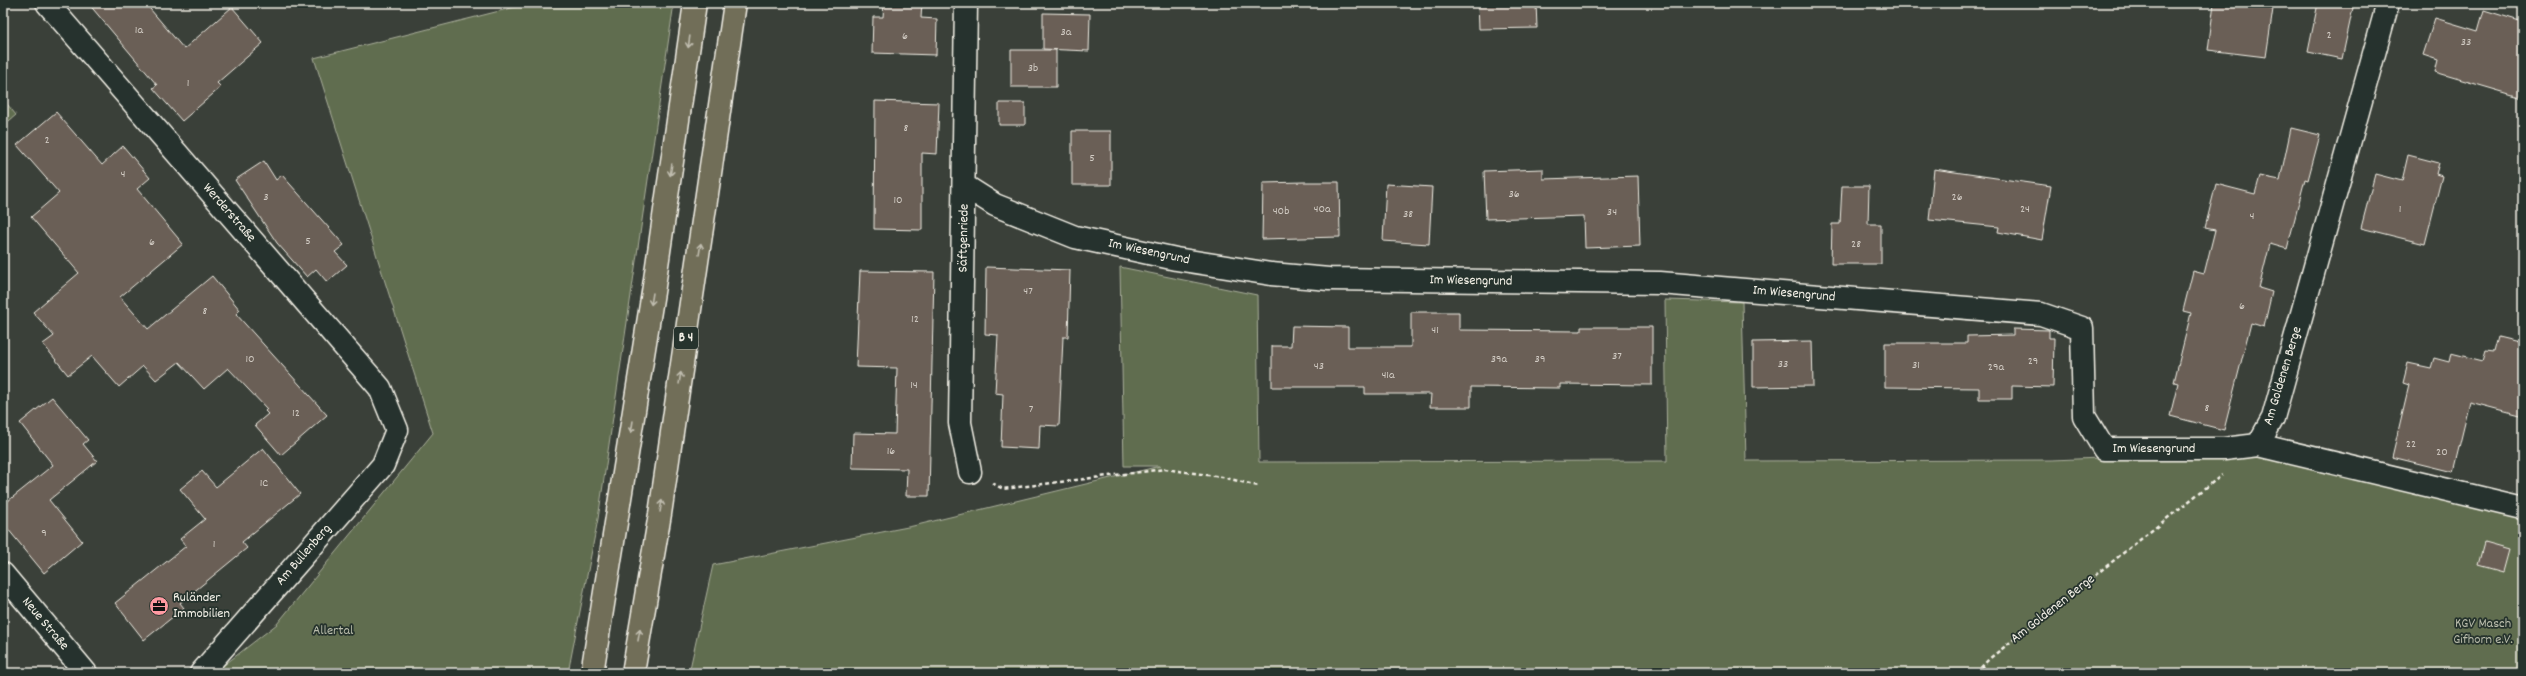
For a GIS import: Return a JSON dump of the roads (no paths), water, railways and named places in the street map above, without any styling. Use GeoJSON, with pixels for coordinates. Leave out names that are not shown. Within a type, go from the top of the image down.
{"type":"FeatureCollection","features":[{"type":"Feature","properties":{"kind":"highway"},"geometry":{"type":"LineString","coordinates":[[592,673],[654,286],[695,3]]}},
{"type":"Feature","properties":{"kind":"highway","name":"B 4"},"geometry":{"type":"LineString","coordinates":[[633,673],[660,514],[735,3]]}},
{"type":"Feature","properties":{"kind":"street","name":"Werderstraße"},"geometry":{"type":"LineString","coordinates":[[47,3],[380,388],[397,430]]}},
{"type":"Feature","properties":{"kind":"street","name":"Säftgenriede"},"geometry":{"type":"LineString","coordinates":[[966,3],[965,186],[960,423],[970,472]]}},
{"type":"Feature","properties":{"kind":"street","name":"Am Goldenen Berge"},"geometry":{"type":"LineString","coordinates":[[2258,445],[2273,418],[2388,3]]}},
{"type":"Feature","properties":{"kind":"street","name":"Im Wiesengrund"},"geometry":{"type":"LineString","coordinates":[[965,186],[996,206],[1074,237],[1176,259],[1271,274],[1329,279],[1660,282],[2041,314],[2082,328],[2084,416],[2104,449],[2224,449],[2258,445],[2523,508]]}},
{"type":"Feature","properties":{"kind":"street","name":"Am Bullenberg"},"geometry":{"type":"LineString","coordinates":[[201,673],[383,465],[397,430]]}},
{"type":"Feature","properties":{"kind":"street","name":"Neue Straße"},"geometry":{"type":"LineString","coordinates":[[3,574],[86,673]]}},
{"type":"Feature","properties":{"kind":"place","name":"Ruländer Immobilien"},"geometry":{"type":"Point","coordinates":[159,606]}},
{"type":"Feature","properties":{"kind":"park label","name":"Allertal"},"geometry":{"type":"Point","coordinates":[333,631]}},
{"type":"Feature","properties":{"kind":"park label","name":"KGV Masch Gifhorn e.V."},"geometry":{"type":"Point","coordinates":[2483,632]}}]}
